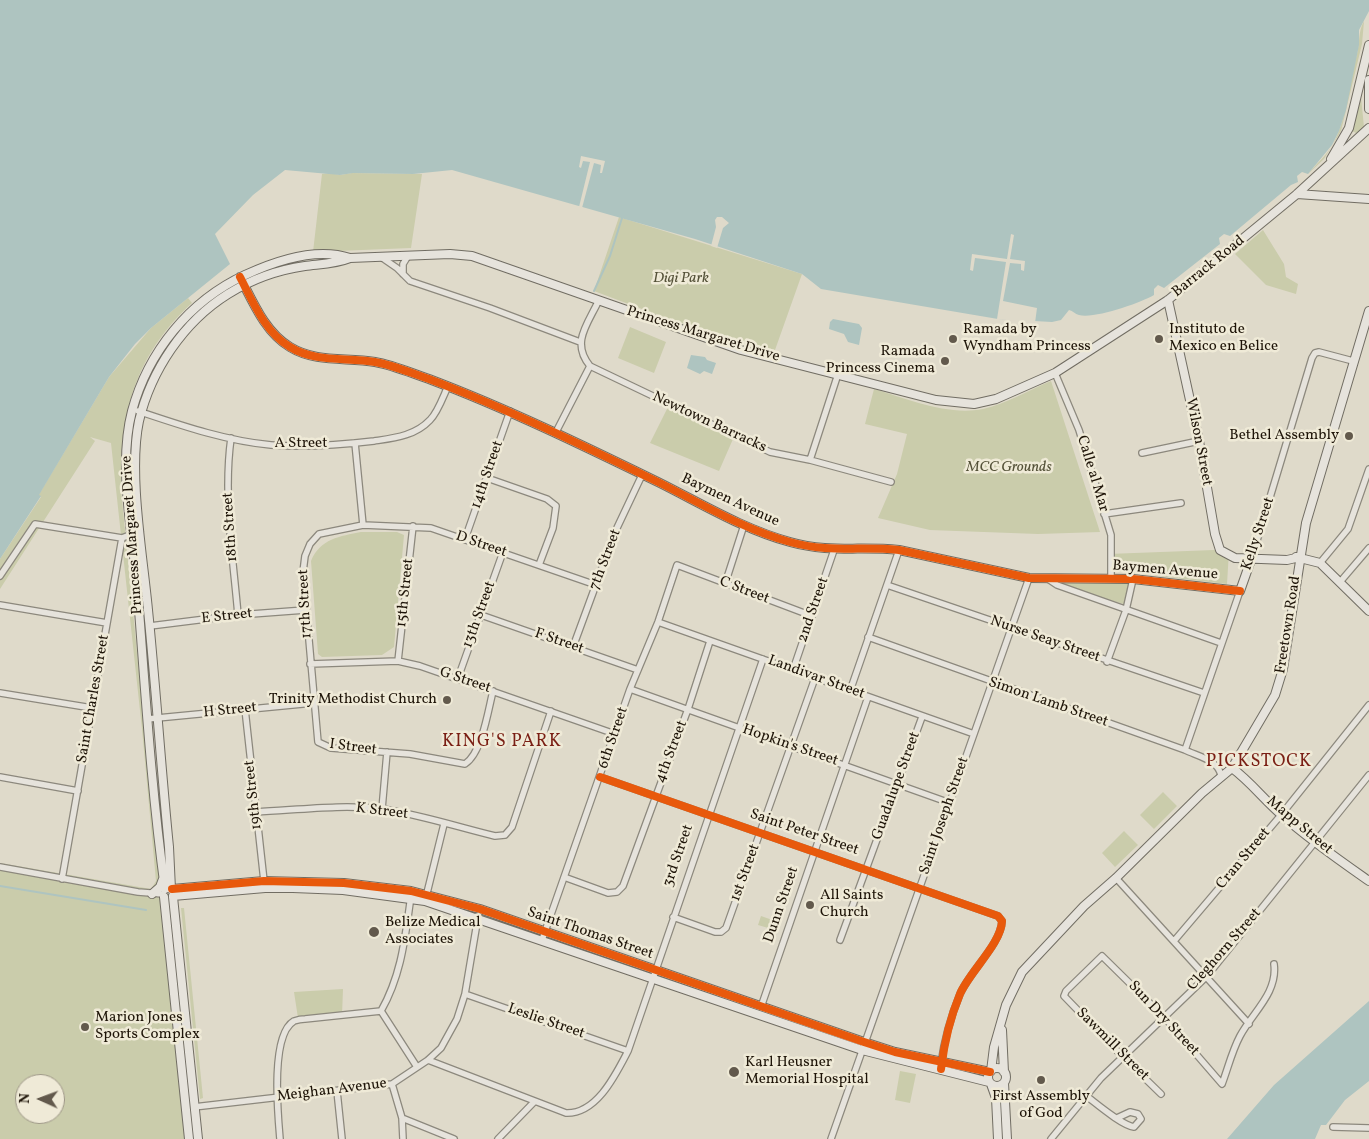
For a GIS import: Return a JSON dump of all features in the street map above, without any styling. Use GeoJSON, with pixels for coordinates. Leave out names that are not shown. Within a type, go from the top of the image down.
{"type":"FeatureCollection","features":[{"type":"Feature","properties":{"kind":"main road"},"geometry":{"type":"LineString","coordinates":[[1328,164],[1350,124],[1369,45]]}},
{"type":"Feature","properties":{"kind":"main road"},"geometry":{"type":"LineString","coordinates":[[1369,80],[1369,109]]}},
{"type":"Feature","properties":{"kind":"main road"},"geometry":{"type":"LineString","coordinates":[[1350,124],[1353,135],[1358,137],[1367,131]]}},
{"type":"Feature","properties":{"kind":"main road"},"geometry":{"type":"LineString","coordinates":[[1328,164],[1367,131]]}},
{"type":"Feature","properties":{"kind":"main road","name":"Barrack Road"},"geometry":{"type":"LineString","coordinates":[[1055,373],[1168,300],[1297,194],[1328,164]]}},
{"type":"Feature","properties":{"kind":"main road"},"geometry":{"type":"LineString","coordinates":[[1297,194],[1369,199]]}},
{"type":"Feature","properties":{"kind":"main road","name":"Princess Margaret Drive"},"geometry":{"type":"LineString","coordinates":[[189,1139],[169,893],[170,856],[150,626],[126,460],[132,410],[149,367],[169,335],[204,300],[275,263],[295,258],[338,254],[350,258]]}},
{"type":"Feature","properties":{"kind":"main road","name":"Princess Margaret Drive"},"geometry":{"type":"LineString","coordinates":[[198,1139],[169,893],[163,877],[147,719],[136,532],[136,449],[142,413],[149,391],[168,355],[191,324],[242,281],[296,268],[339,262],[350,258],[450,254],[472,256],[500,264],[598,302],[741,350],[936,400],[966,404],[996,399],[1055,373]]}},
{"type":"Feature","properties":{"kind":"main road"},"geometry":{"type":"LineString","coordinates":[[253,302],[253,286],[261,276]]}},
{"type":"Feature","properties":{"kind":"main road","name":"Baymen Avenue"},"geometry":{"type":"LineString","coordinates":[[242,281],[273,333],[296,351],[320,358],[375,362],[448,386],[556,432],[744,525],[790,542],[834,550],[878,548],[899,550],[1029,578],[1133,579],[1240,591]]}},
{"type":"Feature","properties":{"kind":"main road"},"geometry":{"type":"LineString","coordinates":[[228,293],[241,292],[253,302]]}},
{"type":"Feature","properties":{"kind":"main road","name":"Wilson Street"},"geometry":{"type":"LineString","coordinates":[[1168,300],[1199,440],[1215,534],[1220,550],[1235,558],[1252,557],[1286,560],[1300,557]]}},
{"type":"Feature","properties":{"kind":"main road","name":"Freetown Road"},"geometry":{"type":"LineString","coordinates":[[990,1071],[994,1047],[1013,988],[1032,959],[1084,906],[1116,878],[1221,776],[1232,768],[1280,682],[1308,512],[1369,310]]}},
{"type":"Feature","properties":{"kind":"main road","name":"Kelly Street"},"geometry":{"type":"LineString","coordinates":[[1240,591],[1252,557]]}},
{"type":"Feature","properties":{"kind":"main road"},"geometry":{"type":"LineString","coordinates":[[1300,557],[1320,563],[1369,611]]}},
{"type":"Feature","properties":{"kind":"main road","name":"Mapp Street"},"geometry":{"type":"LineString","coordinates":[[1232,768],[1254,785],[1281,815],[1314,842],[1369,881]]}},
{"type":"Feature","properties":{"kind":"main road"},"geometry":{"type":"LineString","coordinates":[[152,894],[160,887],[163,877]]}},
{"type":"Feature","properties":{"kind":"main road","name":"Saint Thomas Street"},"geometry":{"type":"LineString","coordinates":[[169,893],[264,881],[293,885]]}},
{"type":"Feature","properties":{"kind":"main road","name":"Saint Thomas Street"},"geometry":{"type":"LineString","coordinates":[[169,893],[344,883],[411,894],[480,909],[544,936],[863,1046],[941,1066],[990,1083]]}},
{"type":"Feature","properties":{"kind":"main road","name":"Saint Thomas Street"},"geometry":{"type":"LineString","coordinates":[[426,897],[478,918],[544,936]]}},
{"type":"Feature","properties":{"kind":"main road","name":"Saint Thomas Street"},"geometry":{"type":"LineString","coordinates":[[653,974],[761,1007],[863,1046]]}},
{"type":"Feature","properties":{"kind":"main road","name":"Freetown Road"},"geometry":{"type":"LineString","coordinates":[[1002,1023],[1004,1072]]}},
{"type":"Feature","properties":{"kind":"main road"},"geometry":{"type":"LineString","coordinates":[[977,1069],[988,1061],[994,1047]]}},
{"type":"Feature","properties":{"kind":"main road","name":"Saint Thomas Street"},"geometry":{"type":"LineString","coordinates":[[941,1066],[990,1071]]}},
{"type":"Feature","properties":{"kind":"main road"},"geometry":{"type":"LineString","coordinates":[[998,1139],[996,1098],[990,1083],[990,1071],[999,1068],[1004,1072],[1007,1139]]}},
{"type":"Feature","properties":{"kind":"main road"},"geometry":{"type":"LineString","coordinates":[[990,1083],[998,1086],[1004,1083]]}},
{"type":"Feature","properties":{"kind":"street"},"geometry":{"type":"LineString","coordinates":[[403,274],[403,264],[408,256]]}},
{"type":"Feature","properties":{"kind":"street"},"geometry":{"type":"LineString","coordinates":[[381,257],[410,282],[490,308],[580,342]]}},
{"type":"Feature","properties":{"kind":"street"},"geometry":{"type":"LineString","coordinates":[[556,432],[590,366],[584,359],[580,342],[598,302]]}},
{"type":"Feature","properties":{"kind":"street","name":"Kelly Street"},"geometry":{"type":"LineString","coordinates":[[1252,557],[1312,358],[1315,353],[1319,352],[1353,361]]}},
{"type":"Feature","properties":{"kind":"street","name":"Newtown Barracks"},"geometry":{"type":"LineString","coordinates":[[590,366],[770,452],[810,460],[891,482]]}},
{"type":"Feature","properties":{"kind":"street","name":"Calle al Mar"},"geometry":{"type":"LineString","coordinates":[[1055,373],[1079,430],[1111,535],[1111,579]]}},
{"type":"Feature","properties":{"kind":"street"},"geometry":{"type":"LineString","coordinates":[[810,460],[838,374]]}},
{"type":"Feature","properties":{"kind":"street","name":"A Street"},"geometry":{"type":"LineString","coordinates":[[132,410],[231,438],[270,445],[303,446],[355,443],[402,436],[416,431],[431,420],[448,386]]}},
{"type":"Feature","properties":{"kind":"street","name":"14th Street"},"geometry":{"type":"LineString","coordinates":[[465,539],[510,411]]}},
{"type":"Feature","properties":{"kind":"street","name":"18th Street"},"geometry":{"type":"LineString","coordinates":[[231,438],[228,461],[228,491],[238,615]]}},
{"type":"Feature","properties":{"kind":"street"},"geometry":{"type":"LineString","coordinates":[[1142,453],[1199,440]]}},
{"type":"Feature","properties":{"kind":"street"},"geometry":{"type":"LineString","coordinates":[[355,443],[363,525]]}},
{"type":"Feature","properties":{"kind":"street"},"geometry":{"type":"LineString","coordinates":[[1320,563],[1348,529],[1369,469]]}},
{"type":"Feature","properties":{"kind":"street","name":"7th Street"},"geometry":{"type":"LineString","coordinates":[[573,647],[616,530],[642,475]]}},
{"type":"Feature","properties":{"kind":"street"},"geometry":{"type":"LineString","coordinates":[[487,478],[547,499],[556,506],[553,528],[539,565]]}},
{"type":"Feature","properties":{"kind":"street"},"geometry":{"type":"LineString","coordinates":[[1104,514],[1181,503]]}},
{"type":"Feature","properties":{"kind":"street"},"geometry":{"type":"LineString","coordinates":[[0,576],[35,524],[122,538],[136,532]]}},
{"type":"Feature","properties":{"kind":"street","name":"D Street"},"geometry":{"type":"LineString","coordinates":[[363,525],[431,528],[596,585]]}},
{"type":"Feature","properties":{"kind":"street","name":"17th Street"},"geometry":{"type":"LineString","coordinates":[[310,664],[303,572],[305,556],[310,544],[319,534],[363,525]]}},
{"type":"Feature","properties":{"kind":"street"},"geometry":{"type":"LineString","coordinates":[[725,584],[744,525]]}},
{"type":"Feature","properties":{"kind":"street","name":"15th Street"},"geometry":{"type":"LineString","coordinates":[[398,661],[413,526]]}},
{"type":"Feature","properties":{"kind":"street","name":"Saint Charles Street"},"geometry":{"type":"LineString","coordinates":[[62,879],[122,538]]}},
{"type":"Feature","properties":{"kind":"street"},"geometry":{"type":"LineString","coordinates":[[1340,582],[1369,548]]}},
{"type":"Feature","properties":{"kind":"street","name":"2nd Street"},"geometry":{"type":"LineString","coordinates":[[793,670],[834,550]]}},
{"type":"Feature","properties":{"kind":"street"},"geometry":{"type":"LineString","coordinates":[[850,691],[899,550]]}},
{"type":"Feature","properties":{"kind":"street","name":"13th Street"},"geometry":{"type":"LineString","coordinates":[[458,678],[502,552]]}},
{"type":"Feature","properties":{"kind":"street","name":"C Street"},"geometry":{"type":"LineString","coordinates":[[677,565],[812,616]]}},
{"type":"Feature","properties":{"kind":"street","name":"6th Street"},"geometry":{"type":"LineString","coordinates":[[544,936],[630,690],[658,622],[677,565]]}},
{"type":"Feature","properties":{"kind":"street","name":"Saint Joseph Street"},"geometry":{"type":"LineString","coordinates":[[831,1139],[950,803],[990,683],[1029,578]]}},
{"type":"Feature","properties":{"kind":"street"},"geometry":{"type":"LineString","coordinates":[[1048,579],[1057,585],[1221,643]]}},
{"type":"Feature","properties":{"kind":"street"},"geometry":{"type":"LineString","coordinates":[[1108,662],[1126,610],[1133,579]]}},
{"type":"Feature","properties":{"kind":"street","name":"Nurse Seay Street"},"geometry":{"type":"LineString","coordinates":[[887,585],[1108,662],[1204,693]]}},
{"type":"Feature","properties":{"kind":"street","name":"Kelly Street"},"geometry":{"type":"LineString","coordinates":[[1184,750],[1240,591]]}},
{"type":"Feature","properties":{"kind":"street"},"geometry":{"type":"LineString","coordinates":[[0,605],[107,623]]}},
{"type":"Feature","properties":{"kind":"street","name":"E Street"},"geometry":{"type":"LineString","coordinates":[[150,626],[238,615],[305,610]]}},
{"type":"Feature","properties":{"kind":"street","name":"F Street"},"geometry":{"type":"LineString","coordinates":[[481,615],[638,670]]}},
{"type":"Feature","properties":{"kind":"street","name":"Landivar Street"},"geometry":{"type":"LineString","coordinates":[[658,622],[974,734]]}},
{"type":"Feature","properties":{"kind":"street","name":"Simon Lamb Street"},"geometry":{"type":"LineString","coordinates":[[868,638],[990,683],[1184,750],[1214,763],[1219,768],[1221,776]]}},
{"type":"Feature","properties":{"kind":"street","name":"4th Street"},"geometry":{"type":"LineString","coordinates":[[564,877],[608,893],[617,892],[623,886],[688,709],[710,641]]}},
{"type":"Feature","properties":{"kind":"street","name":"3rd Street"},"geometry":{"type":"LineString","coordinates":[[428,1060],[566,1113],[579,1111],[601,1095],[612,1082],[628,1051],[763,659]]}},
{"type":"Feature","properties":{"kind":"street","name":"G Street"},"geometry":{"type":"LineString","coordinates":[[310,664],[398,661],[458,678],[615,734]]}},
{"type":"Feature","properties":{"kind":"street","name":"I Street"},"geometry":{"type":"LineString","coordinates":[[310,664],[316,736],[318,742],[324,746],[410,754],[465,764],[472,760],[478,749],[493,691]]}},
{"type":"Feature","properties":{"kind":"street","name":"1st Street"},"geometry":{"type":"LineString","coordinates":[[673,917],[715,932],[721,932],[726,928],[815,678]]}},
{"type":"Feature","properties":{"kind":"street","name":"Hopkin's Street"},"geometry":{"type":"LineString","coordinates":[[630,690],[950,803]]}},
{"type":"Feature","properties":{"kind":"street"},"geometry":{"type":"LineString","coordinates":[[0,693],[92,708]]}},
{"type":"Feature","properties":{"kind":"street","name":"Dunn Street"},"geometry":{"type":"LineString","coordinates":[[761,1007],[868,697]]}},
{"type":"Feature","properties":{"kind":"street","name":"H Street"},"geometry":{"type":"LineString","coordinates":[[147,719],[313,703]]}},
{"type":"Feature","properties":{"kind":"street","name":"Cran Street"},"geometry":{"type":"LineString","coordinates":[[1174,941],[1281,815],[1369,705]]}},
{"type":"Feature","properties":{"kind":"street","name":"19th Street"},"geometry":{"type":"LineString","coordinates":[[244,709],[264,881]]}},
{"type":"Feature","properties":{"kind":"street","name":"K Street"},"geometry":{"type":"LineString","coordinates":[[256,812],[331,807],[382,809],[428,818],[444,824],[495,836],[505,835],[512,827],[551,711]]}},
{"type":"Feature","properties":{"kind":"street","name":"Guadalupe Street"},"geometry":{"type":"LineString","coordinates":[[840,940],[922,717]]}},
{"type":"Feature","properties":{"kind":"street"},"geometry":{"type":"LineString","coordinates":[[382,809],[387,752]]}},
{"type":"Feature","properties":{"kind":"street","name":"Cleghorn Street"},"geometry":{"type":"LineString","coordinates":[[1051,1139],[1085,1095],[1207,976],[1369,775]]}},
{"type":"Feature","properties":{"kind":"street"},"geometry":{"type":"LineString","coordinates":[[0,777],[78,791]]}},
{"type":"Feature","properties":{"kind":"street","name":"Saint Peter Street"},"geometry":{"type":"LineString","coordinates":[[600,777],[998,916],[1002,921],[1002,926],[997,938],[960,993],[944,1048],[941,1066]]}},
{"type":"Feature","properties":{"kind":"street"},"geometry":{"type":"LineString","coordinates":[[426,897],[444,824]]}},
{"type":"Feature","properties":{"kind":"street"},"geometry":{"type":"LineString","coordinates":[[0,867],[152,894],[169,893]]}},
{"type":"Feature","properties":{"kind":"street"},"geometry":{"type":"LineString","coordinates":[[1116,878],[1249,1024],[1269,993],[1275,971],[1274,964]]}},
{"type":"Feature","properties":{"kind":"street"},"geometry":{"type":"LineString","coordinates":[[381,1011],[392,991],[402,960],[411,894]]}},
{"type":"Feature","properties":{"kind":"street","name":"Meighan Avenue"},"geometry":{"type":"LineString","coordinates":[[194,1106],[392,1084],[428,1060],[442,1048],[451,1034],[465,994],[478,918]]}},
{"type":"Feature","properties":{"kind":"street","name":"Sun Dry Street"},"geometry":{"type":"LineString","coordinates":[[1064,996],[1066,991],[1102,956],[1164,1017],[1222,1084],[1240,1036],[1249,1024]]}},
{"type":"Feature","properties":{"kind":"street","name":"Leslie Street"},"geometry":{"type":"LineString","coordinates":[[465,994],[628,1051]]}},
{"type":"Feature","properties":{"kind":"street","name":"Sawmill Street"},"geometry":{"type":"LineString","coordinates":[[1064,996],[1161,1094]]}},
{"type":"Feature","properties":{"kind":"street"},"geometry":{"type":"LineString","coordinates":[[381,1011],[417,1067]]}},
{"type":"Feature","properties":{"kind":"street"},"geometry":{"type":"LineString","coordinates":[[280,1139],[275,1085],[281,1047],[287,1028],[294,1021],[381,1011]]}},
{"type":"Feature","properties":{"kind":"street"},"geometry":{"type":"LineString","coordinates":[[392,1084],[402,1118],[403,1139]]}},
{"type":"Feature","properties":{"kind":"street"},"geometry":{"type":"LineString","coordinates":[[337,1091],[342,1139]]}},
{"type":"Feature","properties":{"kind":"street"},"geometry":{"type":"LineString","coordinates":[[1085,1095],[1117,1118]]}},
{"type":"Feature","properties":{"kind":"street"},"geometry":{"type":"LineString","coordinates":[[498,1139],[534,1102]]}},
{"type":"Feature","properties":{"kind":"street"},"geometry":{"type":"LineString","coordinates":[[402,1118],[454,1139]]}},
{"type":"Feature","properties":{"kind":"street"},"geometry":{"type":"LineString","coordinates":[[1333,1127],[1369,1128]]}},
{"type":"Feature","properties":{"kind":"green space"},"geometry":{"type":"Polygon","coordinates":[[[1364,21],[1362,44],[1341,131],[1324,159],[1308,174],[1328,152],[1338,133],[1345,111],[1364,21]]]}},
{"type":"Feature","properties":{"kind":"green space"},"geometry":{"type":"Polygon","coordinates":[[[1365,71],[1361,97],[1364,127],[1358,134],[1352,131],[1365,71]]]}},
{"type":"Feature","properties":{"kind":"green space"},"geometry":{"type":"Polygon","coordinates":[[[352,173],[422,174],[411,248],[313,252],[322,174],[340,175],[352,173]]]}},
{"type":"Feature","properties":{"kind":"green space","name":"Digi Park"},"geometry":{"type":"Polygon","coordinates":[[[619,217],[802,274],[775,350],[671,320],[594,291],[619,217]]]}},
{"type":"Feature","properties":{"kind":"green space"},"geometry":{"type":"Polygon","coordinates":[[[1263,230],[1284,264],[1286,277],[1298,284],[1296,294],[1266,285],[1235,254],[1263,230]]]}},
{"type":"Feature","properties":{"kind":"green space","name":"Marion Jones Sports Complex"},"geometry":{"type":"Polygon","coordinates":[[[188,298],[192,303],[155,346],[142,369],[126,418],[122,444],[121,472],[122,500],[185,1139],[0,1139],[0,863],[151,889],[156,881],[142,729],[111,443],[90,437],[95,441],[0,589],[0,559],[41,497],[38,496],[109,377],[151,328],[188,298]]]}},
{"type":"Feature","properties":{"kind":"green space"},"geometry":{"type":"Polygon","coordinates":[[[630,327],[666,342],[654,373],[618,358],[630,327]]]}},
{"type":"Feature","properties":{"kind":"green space","name":"MCC Grounds"},"geometry":{"type":"Polygon","coordinates":[[[1051,381],[1100,532],[1038,534],[930,530],[878,518],[897,474],[907,434],[865,424],[874,389],[914,402],[969,411],[1000,404],[1051,381]]]}},
{"type":"Feature","properties":{"kind":"green space"},"geometry":{"type":"Polygon","coordinates":[[[668,407],[733,439],[719,471],[650,443],[668,407]]]}},
{"type":"Feature","properties":{"kind":"green space"},"geometry":{"type":"Polygon","coordinates":[[[361,532],[397,532],[404,535],[394,647],[382,655],[322,657],[318,654],[311,561],[325,543],[338,537],[361,532]]]}},
{"type":"Feature","properties":{"kind":"green space"},"geometry":{"type":"Polygon","coordinates":[[[1229,551],[1227,584],[1115,571],[1108,554],[1229,551]]]}},
{"type":"Feature","properties":{"kind":"green space"},"geometry":{"type":"Polygon","coordinates":[[[1118,581],[1133,583],[1127,605],[1054,584],[1054,582],[1118,581]]]}},
{"type":"Feature","properties":{"kind":"green space"},"geometry":{"type":"Polygon","coordinates":[[[1163,792],[1177,806],[1154,829],[1140,815],[1163,792]]]}},
{"type":"Feature","properties":{"kind":"green space"},"geometry":{"type":"Polygon","coordinates":[[[1124,831],[1138,845],[1115,867],[1102,853],[1124,831]]]}},
{"type":"Feature","properties":{"kind":"green space"},"geometry":{"type":"Polygon","coordinates":[[[181,908],[184,908],[203,1098],[200,1099],[181,908]]]}},
{"type":"Feature","properties":{"kind":"green space"},"geometry":{"type":"Polygon","coordinates":[[[761,916],[778,922],[775,930],[758,925],[761,916]]]}},
{"type":"Feature","properties":{"kind":"green space"},"geometry":{"type":"Polygon","coordinates":[[[343,989],[342,1015],[298,1018],[294,992],[343,989]]]}},
{"type":"Feature","properties":{"kind":"green space"},"geometry":{"type":"Polygon","coordinates":[[[900,1071],[916,1074],[910,1103],[895,1100],[900,1071]]]}},
{"type":"Feature","properties":{"kind":"water"},"geometry":{"type":"Polygon","coordinates":[[[0,0],[1369,0],[1369,11],[1359,30],[1359,45],[1346,110],[1339,131],[1332,145],[1308,174],[1302,172],[1297,176],[1298,182],[1291,185],[1230,236],[1224,234],[1219,238],[1220,244],[1164,288],[1158,285],[1154,289],[1154,295],[1128,306],[1096,315],[1079,315],[1069,310],[1061,320],[1052,322],[998,319],[821,289],[802,274],[695,239],[452,170],[413,174],[353,173],[340,175],[285,170],[253,195],[215,234],[230,264],[151,328],[135,344],[109,377],[39,495],[41,496],[0,559],[0,0]]]}},
{"type":"Feature","properties":{"kind":"water"},"geometry":{"type":"Polygon","coordinates":[[[833,319],[859,324],[862,328],[859,345],[848,342],[844,334],[829,329],[830,322],[833,319]]]}},
{"type":"Feature","properties":{"kind":"water"},"geometry":{"type":"Polygon","coordinates":[[[691,355],[705,357],[707,360],[716,363],[712,374],[704,371],[700,374],[687,368],[691,355]]]}},
{"type":"Feature","properties":{"kind":"water"},"geometry":{"type":"Polygon","coordinates":[[[1369,1001],[1369,1081],[1345,1100],[1326,1125],[1321,1125],[1315,1139],[1227,1139],[1274,1085],[1369,1001]]]}},
{"type":"Feature","properties":{"kind":"pier"},"geometry":{"type":"Polygon","coordinates":[[[581,156],[605,161],[602,173],[600,173],[601,165],[594,163],[582,208],[579,207],[590,162],[583,161],[581,168],[579,167],[581,156]]]}},
{"type":"Feature","properties":{"kind":"pier"},"geometry":{"type":"Polygon","coordinates":[[[717,217],[722,217],[729,223],[723,228],[717,248],[711,246],[716,227],[715,220],[717,217]]]}},
{"type":"Feature","properties":{"kind":"pier"},"geometry":{"type":"Polygon","coordinates":[[[1011,234],[1014,235],[1010,259],[1025,261],[1024,271],[1021,270],[1021,264],[1010,263],[1003,301],[1037,308],[1035,323],[997,319],[1006,262],[975,258],[973,271],[970,270],[972,254],[1007,259],[1011,234]]]}},
{"type":"Feature","properties":{"kind":"waterway"},"geometry":{"type":"LineString","coordinates":[[594,291],[610,256],[622,218]]}},
{"type":"Feature","properties":{"kind":"waterway"},"geometry":{"type":"LineString","coordinates":[[0,886],[146,910]]}},
{"type":"Feature","properties":{"kind":"cycle path"},"geometry":{"type":"LineString","coordinates":[[240,277],[255,306],[273,333],[281,341],[300,352],[331,359],[382,363],[429,379],[546,428],[724,516],[773,537],[818,547],[899,550],[1029,578],[1133,579],[1240,591]]}},
{"type":"Feature","properties":{"kind":"cycle path"},"geometry":{"type":"LineString","coordinates":[[600,777],[998,916],[1002,921],[996,939],[965,985],[956,1003],[948,1031],[941,1069]]}},
{"type":"Feature","properties":{"kind":"cycle path"},"geometry":{"type":"LineString","coordinates":[[172,889],[264,881],[344,883],[411,891],[480,909],[895,1052],[990,1072]]}},
{"type":"Feature","properties":{"kind":"place","name":"Ramada by Wyndham Princess"},"geometry":{"type":"Point","coordinates":[953,339]}},
{"type":"Feature","properties":{"kind":"place","name":"Instituto de Mexico en Belice"},"geometry":{"type":"Point","coordinates":[1159,339]}},
{"type":"Feature","properties":{"kind":"place","name":"Ramada Princess Cinema"},"geometry":{"type":"Point","coordinates":[945,361]}},
{"type":"Feature","properties":{"kind":"place","name":"Bethel Assembly"},"geometry":{"type":"Point","coordinates":[1349,436]}},
{"type":"Feature","properties":{"kind":"place","name":"Trinity Methodist Church"},"geometry":{"type":"Point","coordinates":[447,700]}},
{"type":"Feature","properties":{"kind":"place","name":"All Saints Church"},"geometry":{"type":"Point","coordinates":[810,905]}},
{"type":"Feature","properties":{"kind":"place","name":"Belize Medical Associates"},"geometry":{"type":"Point","coordinates":[374,932]}},
{"type":"Feature","properties":{"kind":"place","name":"Marion Jones Sports Complex"},"geometry":{"type":"Point","coordinates":[85,1027]}},
{"type":"Feature","properties":{"kind":"place","name":"Karl Heusner Memorial Hospital"},"geometry":{"type":"Point","coordinates":[734,1072]}},
{"type":"Feature","properties":{"kind":"place","name":"First Assembly of God"},"geometry":{"type":"Point","coordinates":[1041,1080]}},
{"type":"Feature","properties":{"kind":"district","name":"KING'S PARK"},"geometry":{"type":"Point","coordinates":[502,743]}},
{"type":"Feature","properties":{"kind":"district","name":"PICKSTOCK"},"geometry":{"type":"Point","coordinates":[1259,763]}}]}
